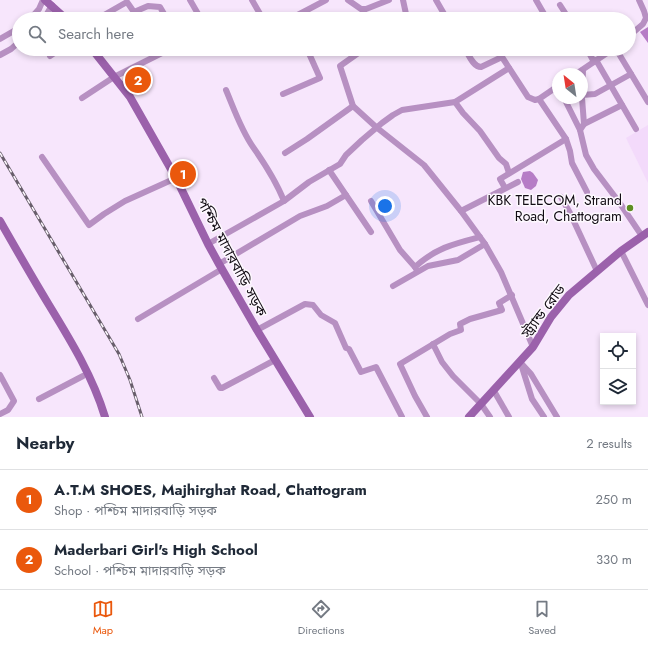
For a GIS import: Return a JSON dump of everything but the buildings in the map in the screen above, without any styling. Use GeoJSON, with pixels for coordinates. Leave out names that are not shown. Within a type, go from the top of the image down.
{"type":"FeatureCollection","features":[{"type":"Feature","properties":{"kind":"main road"},"geometry":{"type":"LineString","coordinates":[[47,2],[58,12]]}},
{"type":"Feature","properties":{"kind":"main road","name":"পশ্চিম মাদারবাড়ি সড়ক"},"geometry":{"type":"LineString","coordinates":[[98,56],[130,97],[176,178],[208,244],[257,330],[310,417]]}},
{"type":"Feature","properties":{"kind":"main road"},"geometry":{"type":"LineString","coordinates":[[0,221],[66,333],[91,390],[100,417]]}},
{"type":"Feature","properties":{"kind":"main road"},"geometry":{"type":"LineString","coordinates":[[0,231],[82,370],[96,388],[105,417]]}},
{"type":"Feature","properties":{"kind":"main road","name":"স্ট্র্যান্ড রোড"},"geometry":{"type":"LineString","coordinates":[[469,417],[533,347],[551,317],[569,295],[621,251],[645,234]]}},
{"type":"Feature","properties":{"kind":"street"},"geometry":{"type":"LineString","coordinates":[[190,0],[197,12]]}},
{"type":"Feature","properties":{"kind":"street"},"geometry":{"type":"LineString","coordinates":[[252,0],[259,12]]}},
{"type":"Feature","properties":{"kind":"street"},"geometry":{"type":"LineString","coordinates":[[305,12],[326,0]]}},
{"type":"Feature","properties":{"kind":"street"},"geometry":{"type":"LineString","coordinates":[[348,0],[361,9],[366,9],[389,0]]}},
{"type":"Feature","properties":{"kind":"street"},"geometry":{"type":"LineString","coordinates":[[403,0],[406,12]]}},
{"type":"Feature","properties":{"kind":"street"},"geometry":{"type":"LineString","coordinates":[[436,0],[443,12]]}},
{"type":"Feature","properties":{"kind":"street"},"geometry":{"type":"LineString","coordinates":[[536,0],[543,12]]}},
{"type":"Feature","properties":{"kind":"street"},"geometry":{"type":"LineString","coordinates":[[636,30],[643,24],[646,18],[639,0]]}},
{"type":"Feature","properties":{"kind":"street"},"geometry":{"type":"LineString","coordinates":[[37,12],[47,2]]}},
{"type":"Feature","properties":{"kind":"street"},"geometry":{"type":"LineString","coordinates":[[45,12],[47,2]]}},
{"type":"Feature","properties":{"kind":"street"},"geometry":{"type":"LineString","coordinates":[[109,12],[127,2],[134,12],[148,6],[160,7],[163,12]]}},
{"type":"Feature","properties":{"kind":"street"},"geometry":{"type":"LineString","coordinates":[[560,6],[565,12]]}},
{"type":"Feature","properties":{"kind":"street"},"geometry":{"type":"LineString","coordinates":[[0,39],[12,32]]}},
{"type":"Feature","properties":{"kind":"street"},"geometry":{"type":"LineString","coordinates":[[0,55],[12,48]]}},
{"type":"Feature","properties":{"kind":"street"},"geometry":{"type":"LineString","coordinates":[[82,98],[114,77],[156,56]]}},
{"type":"Feature","properties":{"kind":"street"},"geometry":{"type":"LineString","coordinates":[[283,94],[320,78],[310,56]]}},
{"type":"Feature","properties":{"kind":"street"},"geometry":{"type":"LineString","coordinates":[[354,56],[340,66],[353,106],[424,166],[461,211],[485,244],[501,272],[533,347]]}},
{"type":"Feature","properties":{"kind":"street"},"geometry":{"type":"LineString","coordinates":[[470,56],[478,67],[502,57],[528,97],[535,100],[552,91]]}},
{"type":"Feature","properties":{"kind":"street"},"geometry":{"type":"LineString","coordinates":[[592,56],[636,129]]}},
{"type":"Feature","properties":{"kind":"street"},"geometry":{"type":"LineString","coordinates":[[586,68],[602,56]]}},
{"type":"Feature","properties":{"kind":"street"},"geometry":{"type":"LineString","coordinates":[[620,56],[648,102]]}},
{"type":"Feature","properties":{"kind":"street"},"geometry":{"type":"LineString","coordinates":[[208,244],[284,201],[309,182],[340,164],[346,155],[376,127],[402,110],[455,102],[509,68]]}},
{"type":"Feature","properties":{"kind":"street"},"geometry":{"type":"LineString","coordinates":[[588,96],[595,94],[611,86],[631,74]]}},
{"type":"Feature","properties":{"kind":"street"},"geometry":{"type":"LineString","coordinates":[[226,90],[243,129],[276,183],[284,201]]}},
{"type":"Feature","properties":{"kind":"street"},"geometry":{"type":"LineString","coordinates":[[539,99],[566,139],[572,163],[587,192]]}},
{"type":"Feature","properties":{"kind":"street"},"geometry":{"type":"LineString","coordinates":[[455,102],[462,113],[480,132],[499,158],[506,164],[510,173]]}},
{"type":"Feature","properties":{"kind":"street"},"geometry":{"type":"LineString","coordinates":[[567,104],[580,130],[586,156],[594,169],[645,234]]}},
{"type":"Feature","properties":{"kind":"street"},"geometry":{"type":"LineString","coordinates":[[583,104],[584,124]]}},
{"type":"Feature","properties":{"kind":"street"},"geometry":{"type":"LineString","coordinates":[[580,130],[584,124],[622,105]]}},
{"type":"Feature","properties":{"kind":"street"},"geometry":{"type":"LineString","coordinates":[[284,153],[307,139],[353,106]]}},
{"type":"Feature","properties":{"kind":"street"},"geometry":{"type":"LineString","coordinates":[[505,188],[499,180],[566,139]]}},
{"type":"Feature","properties":{"kind":"street"},"geometry":{"type":"LineString","coordinates":[[42,157],[89,225],[125,202],[176,178]]}},
{"type":"Feature","properties":{"kind":"street"},"geometry":{"type":"LineString","coordinates":[[329,170],[371,232]]}},
{"type":"Feature","properties":{"kind":"street"},"geometry":{"type":"LineString","coordinates":[[461,211],[518,182]]}},
{"type":"Feature","properties":{"kind":"street"},"geometry":{"type":"LineString","coordinates":[[138,319],[300,216],[327,206],[346,195]]}},
{"type":"Feature","properties":{"kind":"street"},"geometry":{"type":"LineString","coordinates":[[561,197],[597,271]]}},
{"type":"Feature","properties":{"kind":"street"},"geometry":{"type":"LineString","coordinates":[[371,200],[400,250],[416,270]]}},
{"type":"Feature","properties":{"kind":"street"},"geometry":{"type":"LineString","coordinates":[[394,286],[416,270],[430,254],[439,249],[480,237]]}},
{"type":"Feature","properties":{"kind":"street"},"geometry":{"type":"LineString","coordinates":[[416,270],[458,260],[485,244]]}},
{"type":"Feature","properties":{"kind":"street"},"geometry":{"type":"LineString","coordinates":[[621,251],[648,305]]}},
{"type":"Feature","properties":{"kind":"street"},"geometry":{"type":"LineString","coordinates":[[427,417],[400,364],[450,334],[461,330],[459,324],[470,319],[502,310],[499,303],[512,296]]}},
{"type":"Feature","properties":{"kind":"street"},"geometry":{"type":"LineString","coordinates":[[257,330],[305,304],[309,303],[313,305],[320,316],[335,324],[346,348],[349,349],[361,372],[376,367],[402,417]]}},
{"type":"Feature","properties":{"kind":"street"},"geometry":{"type":"LineString","coordinates":[[433,344],[442,362],[453,376],[481,404],[490,417]]}},
{"type":"Feature","properties":{"kind":"street"},"geometry":{"type":"LineString","coordinates":[[214,378],[219,387],[222,388],[275,360]]}},
{"type":"Feature","properties":{"kind":"street"},"geometry":{"type":"LineString","coordinates":[[520,362],[532,400],[544,417]]}},
{"type":"Feature","properties":{"kind":"street"},"geometry":{"type":"LineString","coordinates":[[520,362],[531,374],[557,417]]}},
{"type":"Feature","properties":{"kind":"street"},"geometry":{"type":"LineString","coordinates":[[39,399],[82,370]]}},
{"type":"Feature","properties":{"kind":"street"},"geometry":{"type":"LineString","coordinates":[[0,375],[14,401],[8,410],[0,414]]}},
{"type":"Feature","properties":{"kind":"street"},"geometry":{"type":"LineString","coordinates":[[494,391],[509,417]]}},
{"type":"Feature","properties":{"kind":"shaded area"},"geometry":{"type":"Polygon","coordinates":[[[648,27],[648,43],[640,32],[648,27]]]}},
{"type":"Feature","properties":{"kind":"shaded area"},"geometry":{"type":"Polygon","coordinates":[[[648,125],[648,183],[626,138],[648,125]]]}},
{"type":"Feature","properties":{"kind":"shaded area"},"geometry":{"type":"Polygon","coordinates":[[[530,171],[538,180],[536,186],[531,190],[525,188],[521,179],[523,172],[530,171]]]}},
{"type":"Feature","properties":{"kind":"railway"},"geometry":{"type":"LineString","coordinates":[[0,153],[119,354],[130,380],[142,417]]}},
{"type":"Feature","properties":{"kind":"place","name":"Maderbari Girl's High School"},"geometry":{"type":"Point","coordinates":[138,80]}},
{"type":"Feature","properties":{"kind":"place","name":"A.T.M SHOES, Majhirghat Road, Chattogram"},"geometry":{"type":"Point","coordinates":[183,174]}},
{"type":"Feature","properties":{"kind":"place","name":"KBK TELECOM, Strand Road, Chattogram"},"geometry":{"type":"Point","coordinates":[630,208]}}]}
